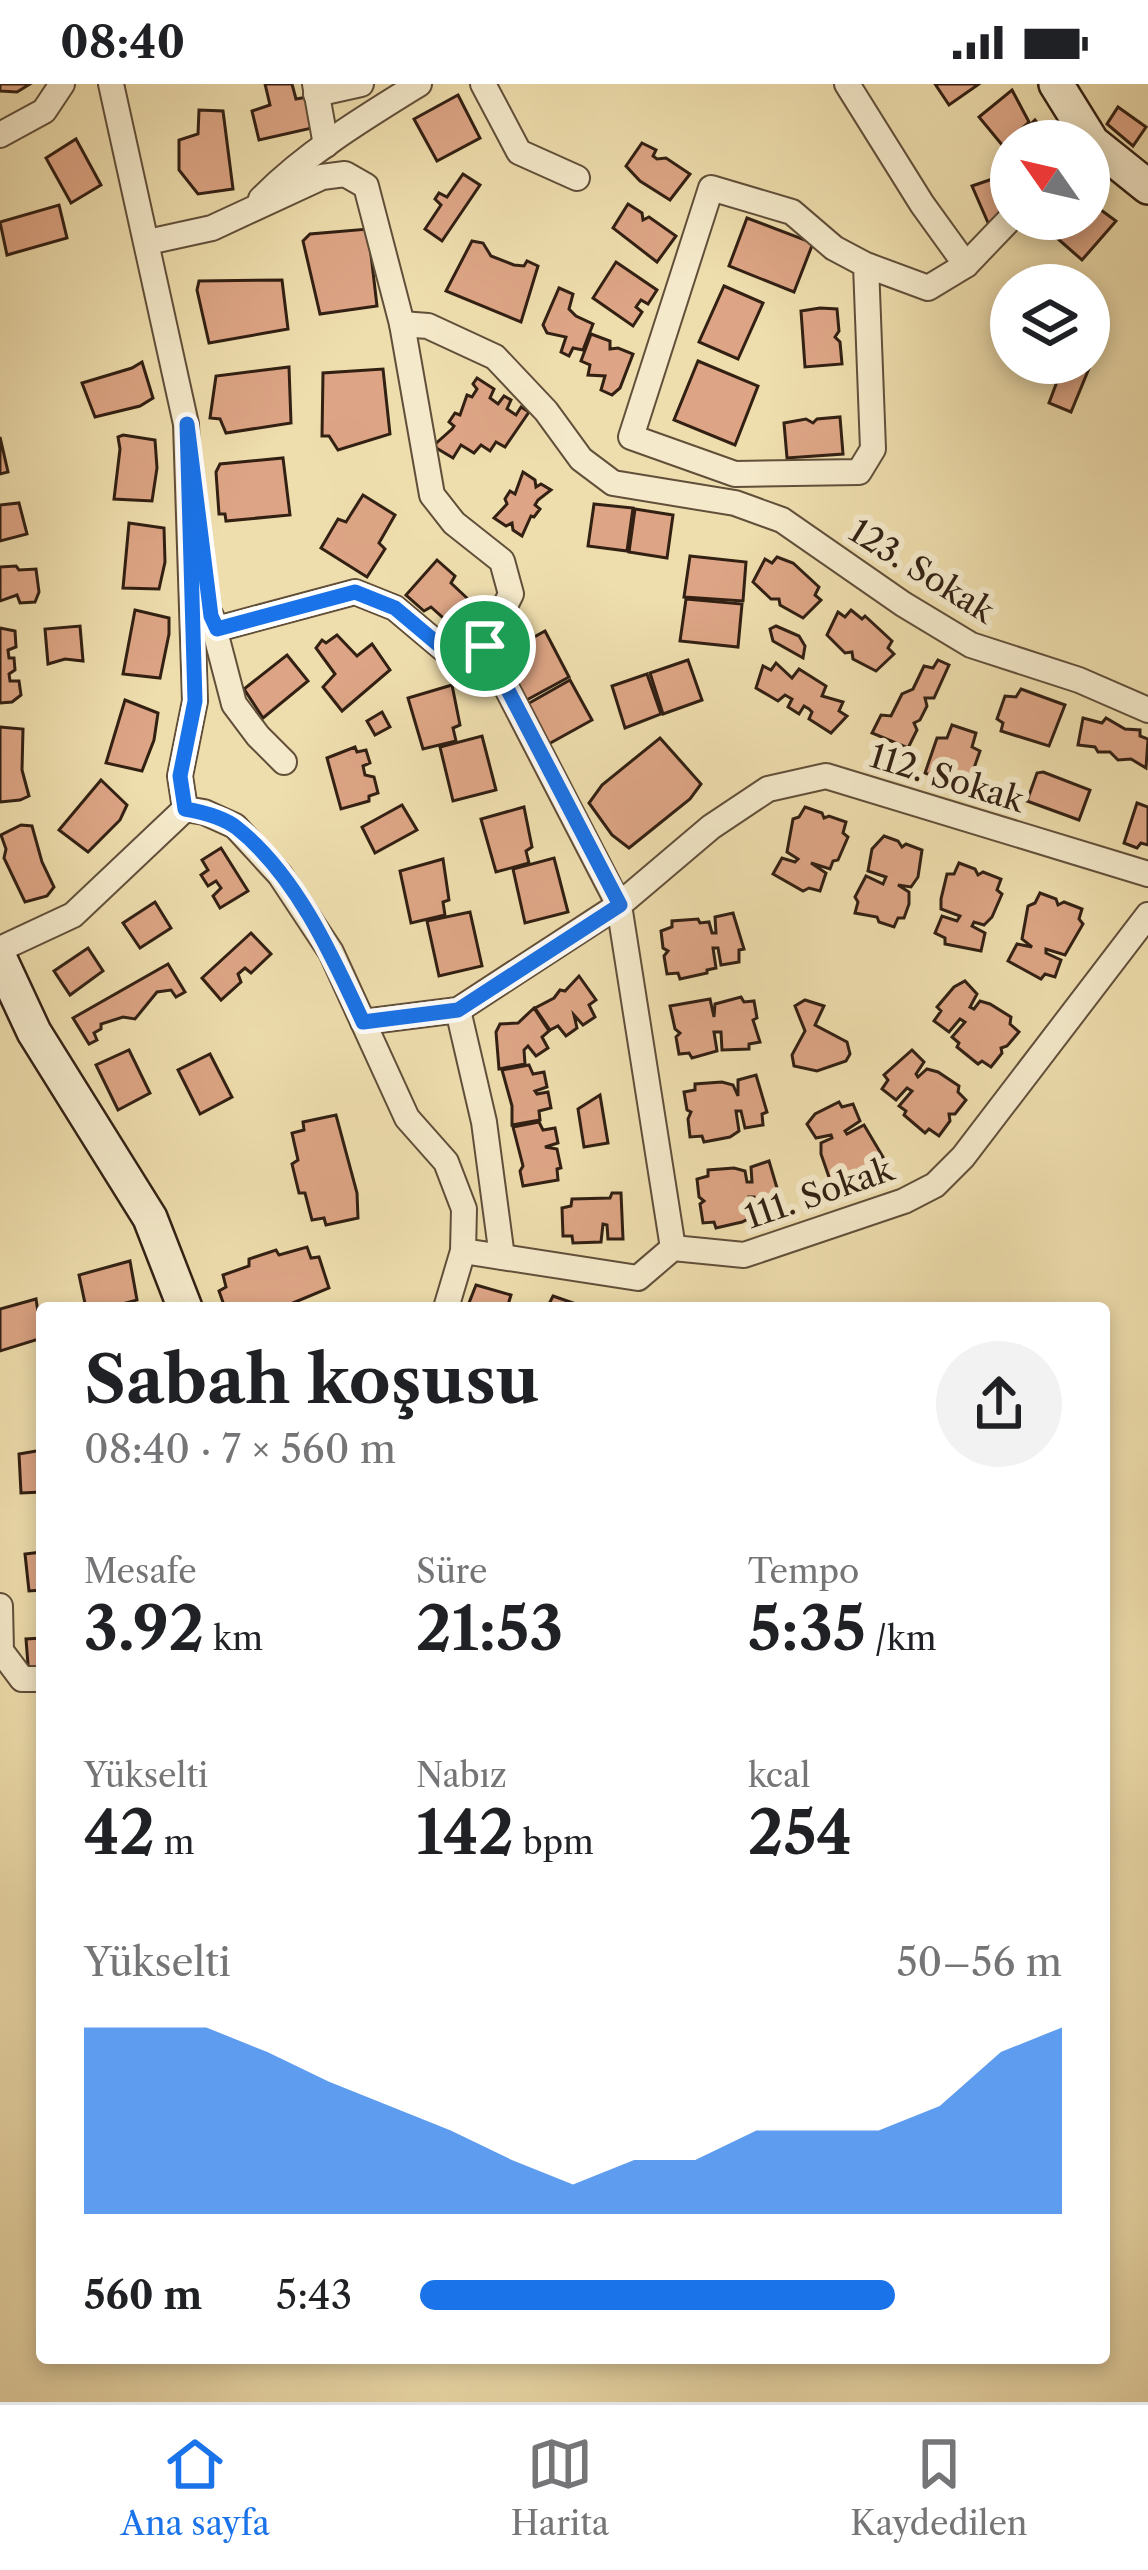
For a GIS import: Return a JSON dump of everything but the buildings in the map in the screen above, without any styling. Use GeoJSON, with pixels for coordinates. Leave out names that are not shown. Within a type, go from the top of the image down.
{"type":"FeatureCollection","features":[{"type":"Feature","properties":{"kind":"street"},"geometry":{"type":"LineString","coordinates":[[0,135],[44,112],[62,84]]}},
{"type":"Feature","properties":{"kind":"street"},"geometry":{"type":"LineString","coordinates":[[111,84],[187,424],[211,616],[234,704],[284,761]]}},
{"type":"Feature","properties":{"kind":"street"},"geometry":{"type":"LineString","coordinates":[[326,146],[316,89],[361,84]]}},
{"type":"Feature","properties":{"kind":"street"},"geometry":{"type":"LineString","coordinates":[[251,210],[282,177],[419,84]]}},
{"type":"Feature","properties":{"kind":"street"},"geometry":{"type":"LineString","coordinates":[[483,84],[519,152],[577,178]]}},
{"type":"Feature","properties":{"kind":"street"},"geometry":{"type":"LineString","coordinates":[[847,84],[922,205],[966,265]]}},
{"type":"Feature","properties":{"kind":"street"},"geometry":{"type":"LineString","coordinates":[[1056,84],[1077,120]]}},
{"type":"Feature","properties":{"kind":"street"},"geometry":{"type":"LineString","coordinates":[[1110,159],[1148,188]]}},
{"type":"Feature","properties":{"kind":"street"},"geometry":{"type":"LineString","coordinates":[[148,242],[212,227],[322,177],[345,174],[366,186],[402,324],[432,495],[454,523],[502,561],[512,595],[485,646],[452,656],[395,608],[355,592],[217,629]]}},
{"type":"Feature","properties":{"kind":"street"},"geometry":{"type":"LineString","coordinates":[[866,265],[873,449],[859,472],[735,474],[631,437],[711,188],[792,212],[834,248],[928,288],[966,265],[990,240]]}},
{"type":"Feature","properties":{"kind":"street","name":"123. Sokak"},"geometry":{"type":"LineString","coordinates":[[402,324],[428,326],[495,357],[546,411],[580,459],[613,483],[735,502],[782,520],[971,645],[1079,680],[1148,710]]}},
{"type":"Feature","properties":{"kind":"street"},"geometry":{"type":"LineString","coordinates":[[185,809],[180,776],[195,701],[187,424]]}},
{"type":"Feature","properties":{"kind":"street"},"geometry":{"type":"LineString","coordinates":[[735,474],[735,502]]}},
{"type":"Feature","properties":{"kind":"street"},"geometry":{"type":"LineString","coordinates":[[463,1251],[638,1278],[674,1249],[620,905],[485,646]]}},
{"type":"Feature","properties":{"kind":"street","name":"112. Sokak"},"geometry":{"type":"LineString","coordinates":[[363,1022],[458,1010],[620,905],[711,827],[768,789],[826,776],[1148,874]]}},
{"type":"Feature","properties":{"kind":"street"},"geometry":{"type":"LineString","coordinates":[[0,950],[73,915],[185,809]]}},
{"type":"Feature","properties":{"kind":"street"},"geometry":{"type":"LineString","coordinates":[[185,809],[235,826],[280,874],[331,952],[407,1118],[446,1162],[464,1209],[463,1251],[448,1302]]}},
{"type":"Feature","properties":{"kind":"street","name":"111. Sokak"},"geometry":{"type":"LineString","coordinates":[[674,1249],[744,1255],[904,1201],[935,1185],[963,1156],[1148,915]]}},
{"type":"Feature","properties":{"kind":"street"},"geometry":{"type":"LineString","coordinates":[[0,959],[34,1032],[150,1218],[183,1302]]}},
{"type":"Feature","properties":{"kind":"street"},"geometry":{"type":"LineString","coordinates":[[458,1010],[484,1122],[502,1257]]}},
{"type":"Feature","properties":{"kind":"street"},"geometry":{"type":"LineString","coordinates":[[0,1606],[1,1651],[22,1678],[36,1679]]}},
{"type":"Feature","properties":{"kind":"route"},"geometry":{"type":"LineString","coordinates":[[187,424],[211,616],[217,629],[355,592],[395,608],[452,656],[485,646],[620,905],[458,1010],[363,1022],[331,952],[280,874],[235,826],[185,809],[180,776],[195,701],[187,424]]}}]}
